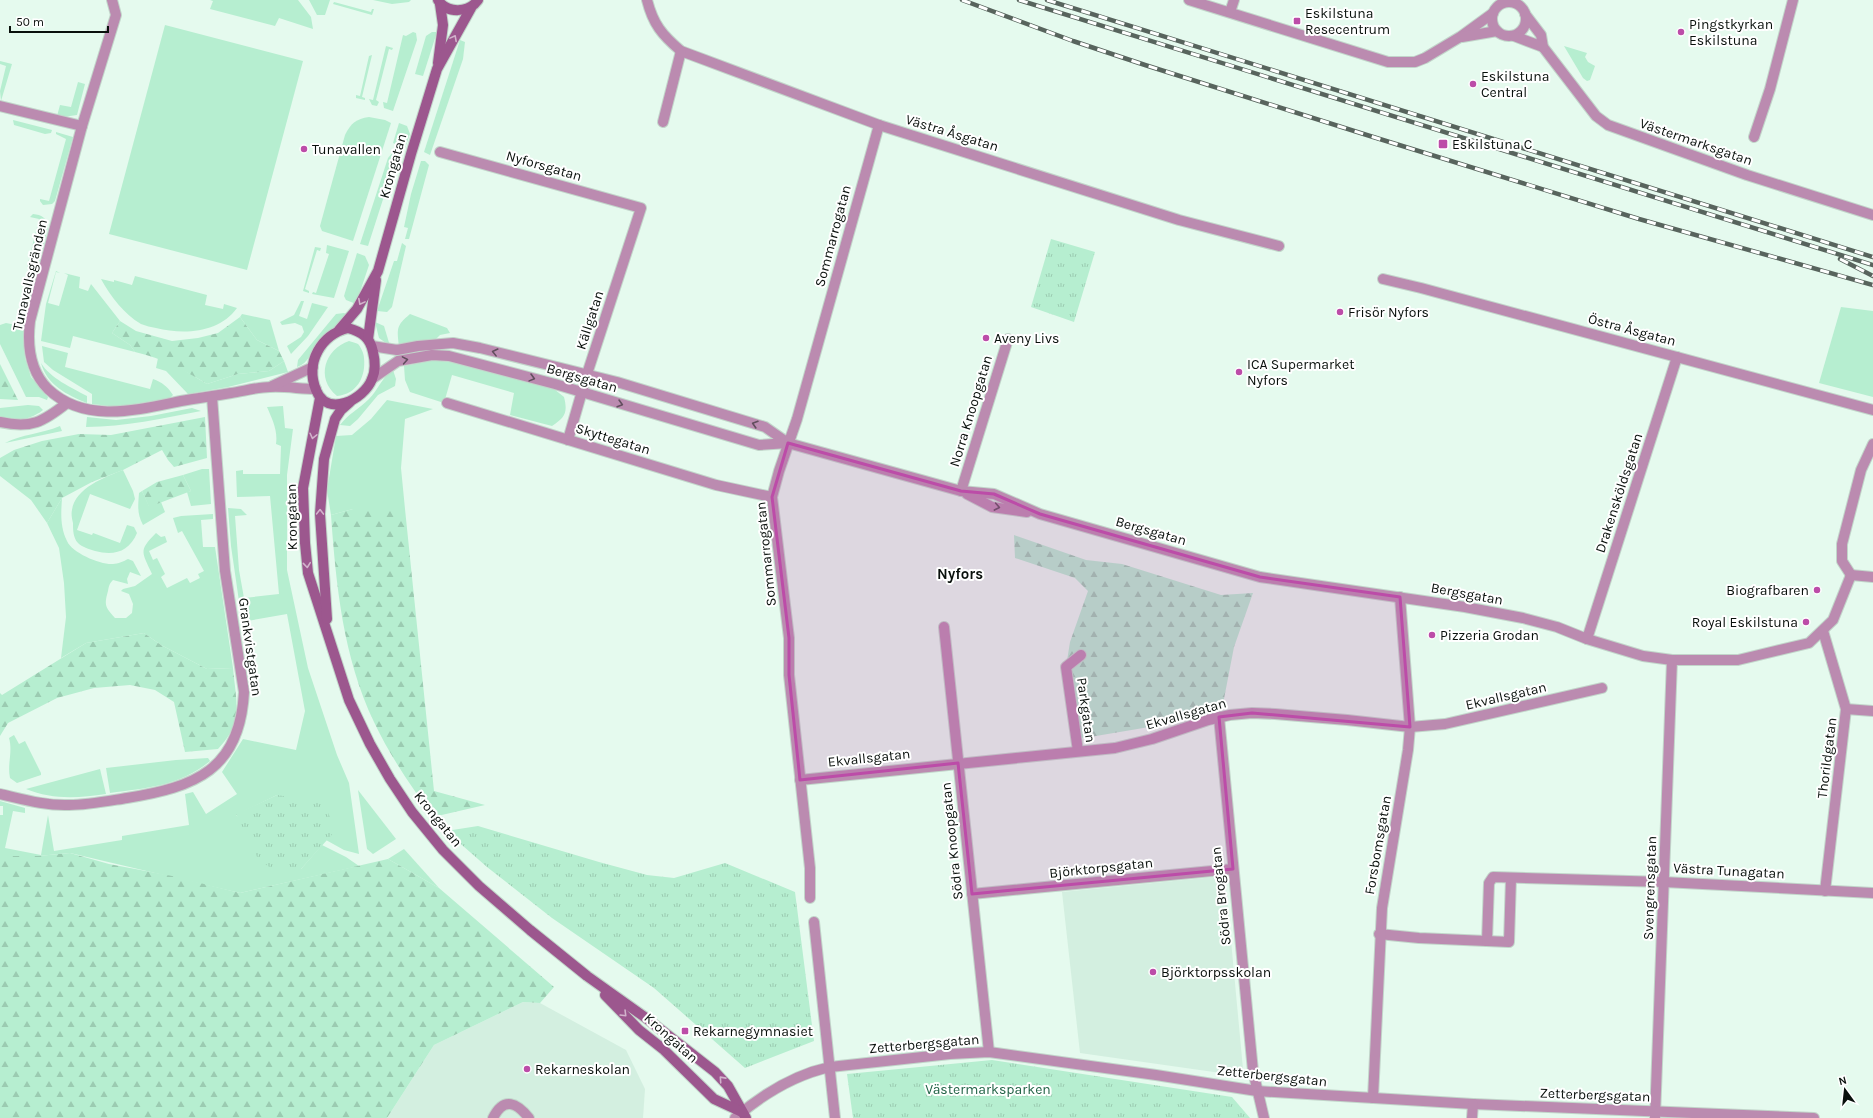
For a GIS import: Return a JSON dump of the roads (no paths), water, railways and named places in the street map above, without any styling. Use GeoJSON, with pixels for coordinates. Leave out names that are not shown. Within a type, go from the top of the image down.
{"type":"FeatureCollection","features":[{"type":"Feature","properties":{"kind":"street","name":"Tunavallsgränden"},"geometry":{"type":"LineString","coordinates":[[112,0],[116,15],[82,126],[30,321],[28,337],[29,353],[34,369],[42,383],[67,403],[87,409],[113,413],[130,412],[212,396],[270,387],[313,367]]}},
{"type":"Feature","properties":{"kind":"street","name":"Krongatan"},"geometry":{"type":"LineString","coordinates":[[437,69],[471,8],[478,0]]}},
{"type":"Feature","properties":{"kind":"street","name":"Västra Åsgatan"},"geometry":{"type":"LineString","coordinates":[[647,0],[650,14],[659,30],[681,51],[878,125],[1179,220],[1279,246]]}},
{"type":"Feature","properties":{"kind":"street"},"geometry":{"type":"LineString","coordinates":[[1189,0],[1388,62],[1415,62],[1460,37],[1493,13],[1504,1],[1513,2],[1523,7],[1527,21],[1525,27],[1520,33],[1514,36]]}},
{"type":"Feature","properties":{"kind":"street"},"geometry":{"type":"LineString","coordinates":[[1230,12],[1234,0]]}},
{"type":"Feature","properties":{"kind":"street"},"geometry":{"type":"LineString","coordinates":[[1754,137],[1770,89],[1793,0]]}},
{"type":"Feature","properties":{"kind":"street"},"geometry":{"type":"LineString","coordinates":[[439,2],[455,10],[471,8]]}},
{"type":"Feature","properties":{"kind":"street","name":"Krongatan"},"geometry":{"type":"LineString","coordinates":[[370,343],[378,270],[437,69],[443,25],[439,2]]}},
{"type":"Feature","properties":{"kind":"street","name":"Västermarksgatan"},"geometry":{"type":"LineString","coordinates":[[1523,7],[1541,35],[1543,47],[1596,116],[1608,125],[1748,175],[1873,215]]}},
{"type":"Feature","properties":{"kind":"street"},"geometry":{"type":"LineString","coordinates":[[1493,13],[1492,22],[1497,31],[1502,35],[1514,36],[1543,47]]}},
{"type":"Feature","properties":{"kind":"street"},"geometry":{"type":"LineString","coordinates":[[1460,37],[1497,31]]}},
{"type":"Feature","properties":{"kind":"street"},"geometry":{"type":"LineString","coordinates":[[663,122],[681,51]]}},
{"type":"Feature","properties":{"kind":"street"},"geometry":{"type":"LineString","coordinates":[[0,106],[82,126]]}},
{"type":"Feature","properties":{"kind":"street","name":"Sommarrogatan"},"geometry":{"type":"LineString","coordinates":[[810,898],[810,868],[789,675],[789,638],[772,497],[788,443],[797,419],[878,125]]}},
{"type":"Feature","properties":{"kind":"street","name":"Nyforsgatan"},"geometry":{"type":"LineString","coordinates":[[440,152],[641,208]]}},
{"type":"Feature","properties":{"kind":"street","name":"Källgatan"},"geometry":{"type":"LineString","coordinates":[[568,440],[587,374],[641,208]]}},
{"type":"Feature","properties":{"kind":"street","name":"Krongatan"},"geometry":{"type":"LineString","coordinates":[[339,330],[358,310],[378,270]]}},
{"type":"Feature","properties":{"kind":"street","name":"Östra Åsgatan"},"geometry":{"type":"LineString","coordinates":[[1383,279],[1422,288],[1873,410]]}},
{"type":"Feature","properties":{"kind":"street"},"geometry":{"type":"LineString","coordinates":[[348,328],[364,334],[370,343],[374,357],[372,379],[360,395],[350,402],[340,405],[330,403],[318,394],[313,367],[320,347],[331,335],[339,330],[348,328]]}},
{"type":"Feature","properties":{"kind":"street","name":"Norra Knoopgatan"},"geometry":{"type":"LineString","coordinates":[[961,491],[1008,339]]}},
{"type":"Feature","properties":{"kind":"street","name":"Bergsgatan"},"geometry":{"type":"LineString","coordinates":[[370,343],[397,350],[418,346],[453,343],[587,374],[765,427],[788,443],[961,491],[992,507],[1040,514],[1260,577],[1465,607],[1523,618],[1557,627],[1587,639],[1643,656],[1672,660],[1738,660],[1809,643],[1833,620],[1851,575]]}},
{"type":"Feature","properties":{"kind":"street","name":"Bergsgatan"},"geometry":{"type":"LineString","coordinates":[[372,379],[398,361],[432,355],[449,356],[582,392],[759,445],[788,443]]}},
{"type":"Feature","properties":{"kind":"street","name":"Drakensköldsgatan"},"geometry":{"type":"LineString","coordinates":[[1587,639],[1677,357]]}},
{"type":"Feature","properties":{"kind":"street","name":"Tunavallsgränden"},"geometry":{"type":"LineString","coordinates":[[270,387],[318,394]]}},
{"type":"Feature","properties":{"kind":"street","name":"Krongatan"},"geometry":{"type":"LineString","coordinates":[[318,394],[303,488],[303,514],[308,573],[349,700],[370,744],[390,779],[412,812],[443,850],[479,886],[587,976],[646,1018],[715,1072],[728,1086],[741,1116]]}},
{"type":"Feature","properties":{"kind":"street","name":"Grankvistgatan"},"geometry":{"type":"LineString","coordinates":[[0,794],[68,806],[147,795],[172,789],[191,782],[207,773],[230,748],[239,730],[243,711],[244,692],[225,571],[212,396]]}},
{"type":"Feature","properties":{"kind":"street","name":"Krongatan"},"geometry":{"type":"LineString","coordinates":[[328,635],[320,514],[324,459],[335,419],[350,402]]}},
{"type":"Feature","properties":{"kind":"street"},"geometry":{"type":"LineString","coordinates":[[0,422],[17,426],[32,425],[48,418],[67,403]]}},
{"type":"Feature","properties":{"kind":"street","name":"Skyttegatan"},"geometry":{"type":"LineString","coordinates":[[447,403],[716,485],[772,497]]}},
{"type":"Feature","properties":{"kind":"street"},"geometry":{"type":"LineString","coordinates":[[1873,444],[1861,470],[1842,544],[1842,561],[1851,575],[1873,577]]}},
{"type":"Feature","properties":{"kind":"street","name":"Forsbomsgatan"},"geometry":{"type":"LineString","coordinates":[[1373,1098],[1379,934],[1408,750],[1410,727],[1400,597]]}},
{"type":"Feature","properties":{"kind":"street","name":"Södra Knoopgatan"},"geometry":{"type":"LineString","coordinates":[[944,627],[989,1052]]}},
{"type":"Feature","properties":{"kind":"street","name":"Thorildgatan"},"geometry":{"type":"LineString","coordinates":[[1823,631],[1846,709],[1825,891]]}},
{"type":"Feature","properties":{"kind":"street","name":"Parkgatan"},"geometry":{"type":"LineString","coordinates":[[1078,751],[1066,667],[1081,655]]}},
{"type":"Feature","properties":{"kind":"street","name":"Svengrensgatan"},"geometry":{"type":"LineString","coordinates":[[1656,1115],[1672,660]]}},
{"type":"Feature","properties":{"kind":"street","name":"Ekvallsgatan"},"geometry":{"type":"LineString","coordinates":[[800,780],[1133,744],[1219,717],[1252,713],[1347,720],[1410,727],[1445,724],[1602,688]]}},
{"type":"Feature","properties":{"kind":"street"},"geometry":{"type":"LineString","coordinates":[[1846,709],[1873,712]]}},
{"type":"Feature","properties":{"kind":"street","name":"Södra Brogatan"},"geometry":{"type":"LineString","coordinates":[[1219,717],[1253,1071],[1264,1118]]}},
{"type":"Feature","properties":{"kind":"street","name":"Björktorpsgatan"},"geometry":{"type":"LineString","coordinates":[[972,894],[1233,869]]}},
{"type":"Feature","properties":{"kind":"street","name":"Västra Tunagatan"},"geometry":{"type":"LineString","coordinates":[[1487,941],[1489,883],[1493,877],[1664,882],[1873,893]]}},
{"type":"Feature","properties":{"kind":"street"},"geometry":{"type":"LineString","coordinates":[[1379,934],[1419,938],[1509,942],[1511,878]]}},
{"type":"Feature","properties":{"kind":"street"},"geometry":{"type":"LineString","coordinates":[[814,922],[835,1118]]}},
{"type":"Feature","properties":{"kind":"street","name":"Krongatan"},"geometry":{"type":"LineString","coordinates":[[587,976],[639,1030],[662,1049],[714,1099],[741,1116]]}},
{"type":"Feature","properties":{"kind":"street","name":"Zetterbergsgatan"},"geometry":{"type":"LineString","coordinates":[[741,1116],[776,1087],[812,1071],[830,1067],[950,1054],[989,1052],[1156,1075],[1257,1091],[1656,1115],[1814,1118]]}},
{"type":"Feature","properties":{"kind":"street"},"geometry":{"type":"LineString","coordinates":[[493,1118],[497,1111],[504,1106],[512,1104],[520,1106],[529,1118]]}},
{"type":"Feature","properties":{"kind":"street"},"geometry":{"type":"LineString","coordinates":[[1472,1118],[1473,1104]]}},
{"type":"Feature","properties":{"kind":"railway"},"geometry":{"type":"LineString","coordinates":[[962,0],[1073,41],[1370,136],[1639,219],[1873,285]]}},
{"type":"Feature","properties":{"kind":"railway"},"geometry":{"type":"LineString","coordinates":[[1019,0],[1873,265]]}},
{"type":"Feature","properties":{"kind":"railway"},"geometry":{"type":"LineString","coordinates":[[1047,0],[1873,257]]}},
{"type":"Feature","properties":{"kind":"railway"},"geometry":{"type":"LineString","coordinates":[[1840,259],[1873,276]]}},
{"type":"Feature","properties":{"kind":"place","name":"Eskilstuna Resecentrum"},"geometry":{"type":"Point","coordinates":[1297,21]}},
{"type":"Feature","properties":{"kind":"place","name":"Pingstkyrkan Eskilstuna"},"geometry":{"type":"Point","coordinates":[1681,32]}},
{"type":"Feature","properties":{"kind":"place","name":"Eskilstuna Central"},"geometry":{"type":"Point","coordinates":[1473,84]}},
{"type":"Feature","properties":{"kind":"place","name":"Eskilstuna C"},"geometry":{"type":"Point","coordinates":[1443,144]}},
{"type":"Feature","properties":{"kind":"place","name":"Tunavallen"},"geometry":{"type":"Point","coordinates":[304,149]}},
{"type":"Feature","properties":{"kind":"place","name":"Frisör Nyfors"},"geometry":{"type":"Point","coordinates":[1340,312]}},
{"type":"Feature","properties":{"kind":"place","name":"Aveny Livs"},"geometry":{"type":"Point","coordinates":[986,338]}},
{"type":"Feature","properties":{"kind":"place","name":"ICA Supermarket Nyfors"},"geometry":{"type":"Point","coordinates":[1239,372]}},
{"type":"Feature","properties":{"kind":"place","name":"Biografbaren"},"geometry":{"type":"Point","coordinates":[1817,590]}},
{"type":"Feature","properties":{"kind":"place","name":"Royal Eskilstuna"},"geometry":{"type":"Point","coordinates":[1806,622]}},
{"type":"Feature","properties":{"kind":"place","name":"Pizzeria Grodan"},"geometry":{"type":"Point","coordinates":[1432,635]}},
{"type":"Feature","properties":{"kind":"place","name":"Björktorpsskolan"},"geometry":{"type":"Point","coordinates":[1153,972]}},
{"type":"Feature","properties":{"kind":"place","name":"Rekarnegymnasiet"},"geometry":{"type":"Point","coordinates":[685,1031]}},
{"type":"Feature","properties":{"kind":"place","name":"Rekarneskolan"},"geometry":{"type":"Point","coordinates":[527,1069]}},
{"type":"Feature","properties":{"kind":"district","name":"Nyfors"},"geometry":{"type":"Point","coordinates":[960,574]}},
{"type":"Feature","properties":{"kind":"park label","name":"Västermarksparken"},"geometry":{"type":"Point","coordinates":[988,1089]}}]}
